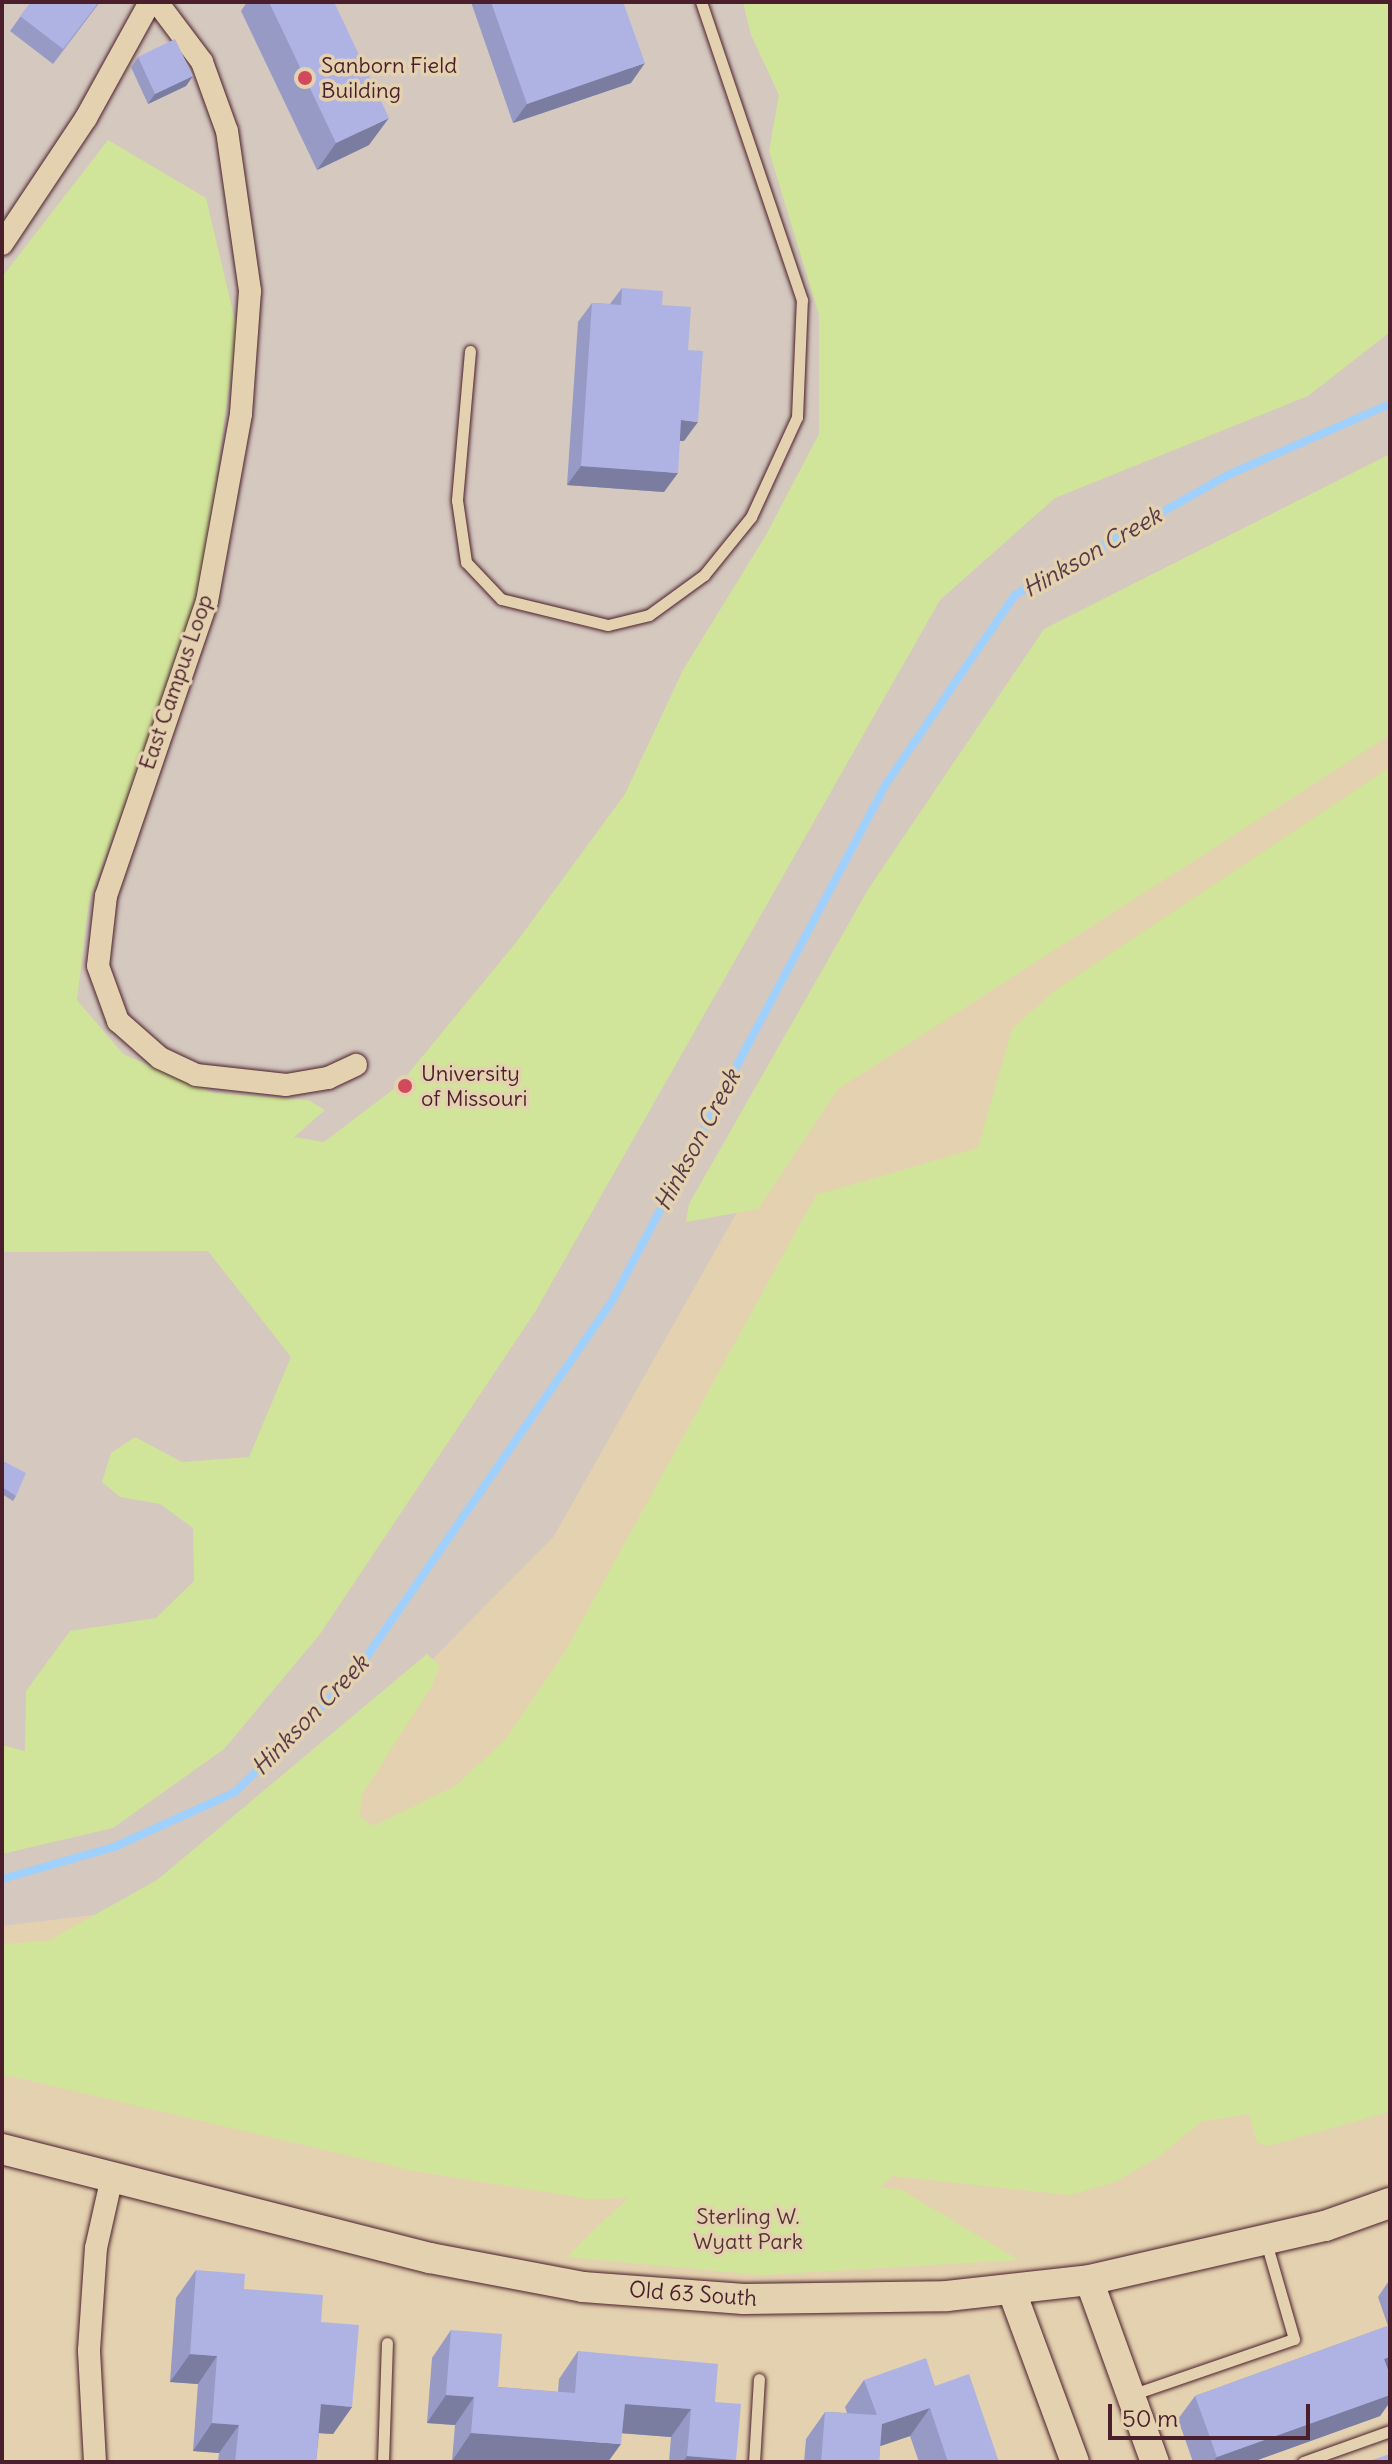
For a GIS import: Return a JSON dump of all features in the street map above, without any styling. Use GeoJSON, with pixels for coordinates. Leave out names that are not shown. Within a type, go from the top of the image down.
{"type":"FeatureCollection","features":[{"type":"Feature","properties":{"kind":"main road","name":"Old 63 South"},"geometry":{"type":"LineString","coordinates":[[2,2149],[430,2258],[583,2287],[744,2299],[947,2296],[1089,2280],[1266,2241],[1390,2203]]}},
{"type":"Feature","properties":{"kind":"street"},"geometry":{"type":"LineString","coordinates":[[2,244],[86,118],[150,2]]}},
{"type":"Feature","properties":{"kind":"street","name":"East Campus Loop"},"geometry":{"type":"LineString","coordinates":[[157,2],[202,62],[227,131],[250,291],[241,414],[207,601],[106,896],[98,966],[118,1021],[160,1058],[196,1075],[286,1085],[328,1078],[356,1065]]}},
{"type":"Feature","properties":{"kind":"street"},"geometry":{"type":"LineString","coordinates":[[95,2462],[89,2350],[96,2248],[112,2177]]}},
{"type":"Feature","properties":{"kind":"street"},"geometry":{"type":"LineString","coordinates":[[1089,2280],[1155,2462]]}},
{"type":"Feature","properties":{"kind":"street"},"geometry":{"type":"LineString","coordinates":[[1011,2289],[1075,2462]]}},
{"type":"Feature","properties":{"kind":"lane"},"geometry":{"type":"LineString","coordinates":[[470,351],[457,500],[466,562],[501,599],[608,625],[649,615],[704,575],[751,517],[797,417],[802,300],[701,2]]}},
{"type":"Feature","properties":{"kind":"lane"},"geometry":{"type":"LineString","coordinates":[[1131,2395],[1294,2339],[1266,2241]]}},
{"type":"Feature","properties":{"kind":"lane"},"geometry":{"type":"LineString","coordinates":[[383,2462],[387,2343]]}},
{"type":"Feature","properties":{"kind":"lane"},"geometry":{"type":"LineString","coordinates":[[754,2462],[759,2379]]}},
{"type":"Feature","properties":{"kind":"lane"},"geometry":{"type":"LineString","coordinates":[[1303,2462],[1390,2431]]}},
{"type":"Feature","properties":{"kind":"shaded area","name":"University of Missouri"},"geometry":{"type":"Polygon","coordinates":[[[2,2],[1390,2],[1390,465],[1062,637],[554,1536],[192,1903],[2,1926],[2,2]]]}},
{"type":"Feature","properties":{"kind":"green space"},"geometry":{"type":"Polygon","coordinates":[[[743,2],[1390,2],[1390,332],[1308,396],[1055,498],[940,600],[535,1312],[320,1634],[224,1749],[113,1828],[2,1854],[2,1745],[25,1751],[26,1691],[70,1631],[156,1618],[194,1581],[193,1528],[160,1504],[120,1497],[102,1482],[111,1453],[135,1437],[182,1462],[249,1457],[291,1357],[208,1251],[2,1252],[2,277],[108,140],[206,198],[237,329],[200,598],[89,902],[77,1000],[123,1054],[214,1093],[308,1100],[325,1110],[294,1137],[324,1142],[399,1085],[518,940],[625,794],[683,670],[766,535],[819,434],[819,315],[769,151],[779,95],[751,35],[743,2]]]}},
{"type":"Feature","properties":{"kind":"green space"},"geometry":{"type":"Polygon","coordinates":[[[1390,454],[1390,735],[838,1089],[758,1209],[686,1222],[689,1204],[869,888],[1044,629],[1390,454]]]}},
{"type":"Feature","properties":{"kind":"green space","name":"Sterling W. Wyatt Park"},"geometry":{"type":"Polygon","coordinates":[[[1390,767],[1390,2108],[1385,2113],[1268,2146],[1257,2142],[1249,2114],[1202,2121],[1157,2158],[1115,2182],[1070,2195],[892,2176],[879,2188],[900,2189],[1019,2260],[762,2275],[566,2257],[628,2198],[589,2199],[414,2171],[2,2074],[2,1944],[48,1941],[157,1880],[427,1654],[440,1666],[431,1687],[361,1796],[360,1817],[373,1826],[455,1786],[505,1740],[565,1652],[816,1195],[978,1148],[1012,1029],[1054,991],[1390,767]]]}},
{"type":"Feature","properties":{"kind":"building"},"geometry":{"type":"Polygon","coordinates":[[[31,2],[99,2],[63,49],[20,16],[31,2]]]}},
{"type":"Feature","properties":{"kind":"building"},"geometry":{"type":"Polygon","coordinates":[[[269,2],[334,2],[389,118],[336,143],[269,2]]]}},
{"type":"Feature","properties":{"kind":"building"},"geometry":{"type":"Polygon","coordinates":[[[491,2],[623,2],[645,63],[527,104],[491,2]]]}},
{"type":"Feature","properties":{"kind":"building"},"geometry":{"type":"Polygon","coordinates":[[[175,39],[193,76],[155,94],[138,57],[175,39]]]}},
{"type":"Feature","properties":{"kind":"building"},"geometry":{"type":"Polygon","coordinates":[[[622,288],[663,291],[662,305],[691,307],[688,350],[703,351],[698,422],[681,420],[678,473],[581,466],[592,303],[621,305],[622,288]]]}},
{"type":"Feature","properties":{"kind":"building"},"geometry":{"type":"Polygon","coordinates":[[[5,1462],[26,1473],[16,1496],[2,1487],[5,1462]]]}},
{"type":"Feature","properties":{"kind":"building"},"geometry":{"type":"Polygon","coordinates":[[[196,2270],[245,2274],[244,2289],[323,2295],[321,2322],[359,2325],[352,2407],[321,2404],[316,2462],[235,2462],[239,2425],[212,2423],[217,2356],[190,2354],[196,2270]]]}},
{"type":"Feature","properties":{"kind":"building"},"geometry":{"type":"Polygon","coordinates":[[[1390,2325],[1390,2357],[1384,2359],[1390,2376],[1390,2395],[1217,2457],[1195,2396],[1390,2325]]]}},
{"type":"Feature","properties":{"kind":"building"},"geometry":{"type":"Polygon","coordinates":[[[451,2330],[502,2334],[498,2387],[575,2393],[578,2351],[718,2364],[715,2402],[741,2404],[736,2460],[687,2456],[691,2409],[625,2404],[621,2444],[471,2433],[474,2397],[446,2395],[451,2330]]]}},
{"type":"Feature","properties":{"kind":"building"},"geometry":{"type":"Polygon","coordinates":[[[926,2358],[935,2386],[969,2374],[999,2462],[948,2462],[930,2408],[882,2424],[879,2462],[821,2462],[825,2412],[877,2415],[864,2380],[926,2358]]]}},
{"type":"Feature","properties":{"kind":"building"},"geometry":{"type":"Polygon","coordinates":[[[1390,2454],[1390,2462],[1366,2462],[1390,2454]]]}},
{"type":"Feature","properties":{"kind":"waterway","name":"Hinkson Creek"},"geometry":{"type":"LineString","coordinates":[[2,1879],[114,1847],[235,1792],[354,1675],[611,1303],[886,784],[1015,595],[1228,475],[1390,404]]}},
{"type":"Feature","properties":{"kind":"place","name":"Sanborn Field Building"},"geometry":{"type":"Point","coordinates":[305,78]}},
{"type":"Feature","properties":{"kind":"place","name":"University of Missouri"},"geometry":{"type":"Point","coordinates":[405,1086]}}]}
